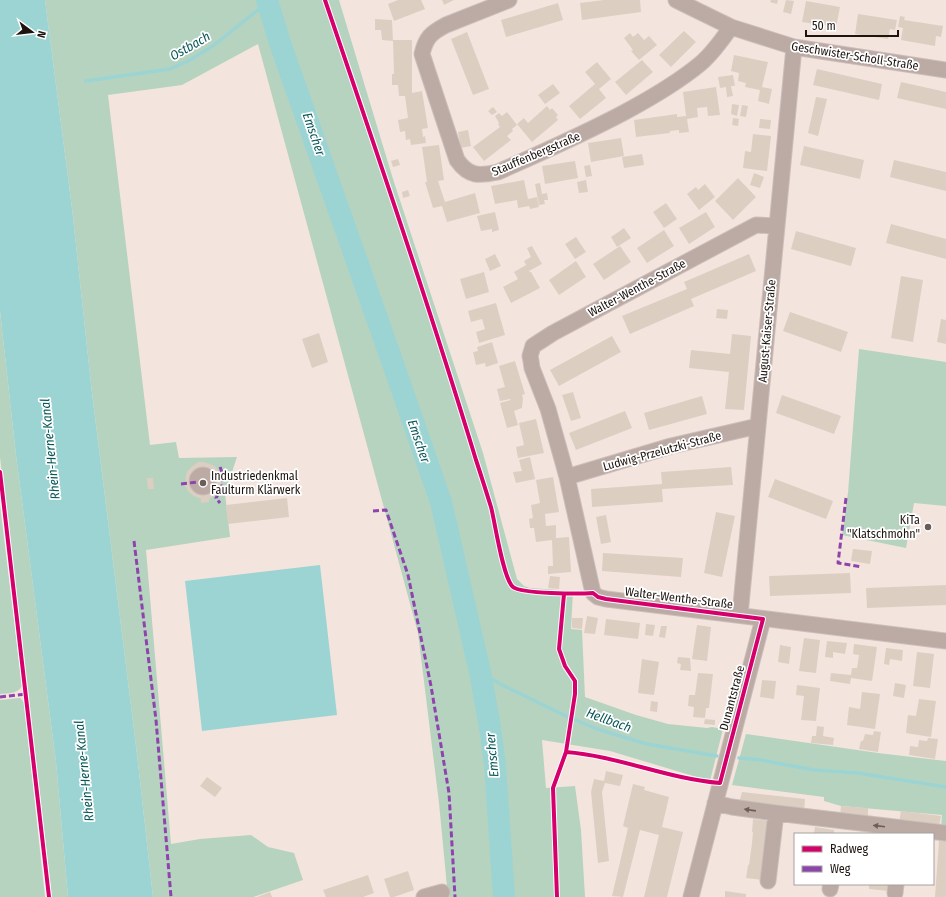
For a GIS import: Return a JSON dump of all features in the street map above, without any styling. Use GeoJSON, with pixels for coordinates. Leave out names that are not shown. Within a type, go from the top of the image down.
{"type":"FeatureCollection","features":[{"type":"Feature","properties":{"kind":"street","name":"Stauffenbergstraße"},"geometry":{"type":"LineString","coordinates":[[508,0],[437,30],[425,43],[422,54],[457,160],[464,170],[474,174],[486,175],[498,172],[591,130],[648,99],[673,84],[701,63],[719,44],[731,26]]}},
{"type":"Feature","properties":{"kind":"street","name":"Geschwister-Scholl-Straße"},"geometry":{"type":"LineString","coordinates":[[676,0],[731,26],[794,47],[946,70]]}},
{"type":"Feature","properties":{"kind":"street","name":"August-Kaiser-Straße"},"geometry":{"type":"LineString","coordinates":[[740,615],[794,47]]}},
{"type":"Feature","properties":{"kind":"street","name":"Walter-Wenthe-Straße"},"geometry":{"type":"LineString","coordinates":[[777,226],[756,225],[553,333],[533,346],[530,356],[532,368],[548,409],[567,477],[593,593],[598,597],[606,599],[946,641]]}},
{"type":"Feature","properties":{"kind":"street","name":"Ludwig-Przelutzki-Straße"},"geometry":{"type":"LineString","coordinates":[[567,477],[671,446],[758,426]]}},
{"type":"Feature","properties":{"kind":"street","name":"Dunantstraße"},"geometry":{"type":"LineString","coordinates":[[690,897],[763,619]]}},
{"type":"Feature","properties":{"kind":"street"},"geometry":{"type":"LineString","coordinates":[[715,803],[776,813],[838,828],[946,833]]}},
{"type":"Feature","properties":{"kind":"street"},"geometry":{"type":"LineString","coordinates":[[768,881],[776,813]]}},
{"type":"Feature","properties":{"kind":"street"},"geometry":{"type":"LineString","coordinates":[[424,897],[442,892]]}},
{"type":"Feature","properties":{"kind":"green space"},"geometry":{"type":"Polygon","coordinates":[[[45,0],[339,0],[393,179],[483,453],[517,579],[524,586],[530,588],[573,591],[571,629],[582,630],[585,697],[636,715],[668,724],[723,729],[710,781],[610,751],[542,740],[546,788],[575,786],[581,830],[585,897],[448,897],[439,803],[418,633],[258,44],[182,85],[108,95],[150,445],[176,442],[179,458],[237,457],[225,493],[230,537],[146,550],[171,844],[200,839],[251,835],[268,847],[294,853],[303,880],[253,897],[153,897],[137,754],[92,393],[72,208],[45,0]]]}},
{"type":"Feature","properties":{"kind":"green space"},"geometry":{"type":"Polygon","coordinates":[[[0,311],[16,455],[56,762],[68,897],[52,897],[0,457],[0,311]]]}},
{"type":"Feature","properties":{"kind":"green space"},"geometry":{"type":"Polygon","coordinates":[[[859,349],[946,362],[946,506],[914,503],[906,548],[842,535],[848,493],[859,349]]]}},
{"type":"Feature","properties":{"kind":"green space"},"geometry":{"type":"Polygon","coordinates":[[[0,505],[22,686],[15,692],[0,694],[0,505]]]}},
{"type":"Feature","properties":{"kind":"green space"},"geometry":{"type":"Polygon","coordinates":[[[20,698],[24,702],[45,897],[0,897],[0,700],[20,698]]]}},
{"type":"Feature","properties":{"kind":"green space"},"geometry":{"type":"Polygon","coordinates":[[[746,734],[946,761],[946,829],[941,828],[942,815],[841,806],[824,801],[824,797],[732,785],[746,734]]]}},
{"type":"Feature","properties":{"kind":"water","name":"Rhein-Herne-Kanal"},"geometry":{"type":"Polygon","coordinates":[[[0,0],[45,0],[72,208],[92,393],[137,754],[153,897],[68,897],[56,762],[16,455],[0,311],[0,0]]]}},
{"type":"Feature","properties":{"kind":"water"},"geometry":{"type":"Polygon","coordinates":[[[320,565],[337,715],[202,731],[185,581],[320,565]]]}},
{"type":"Feature","properties":{"kind":"building"},"geometry":{"type":"Polygon","coordinates":[[[398,0],[421,0],[425,9],[394,21],[388,4],[398,0]]]}},
{"type":"Feature","properties":{"kind":"building"},"geometry":{"type":"Polygon","coordinates":[[[442,0],[454,0],[444,5],[442,0]]]}},
{"type":"Feature","properties":{"kind":"building"},"geometry":{"type":"Polygon","coordinates":[[[604,0],[640,0],[641,12],[582,20],[580,3],[604,0]]]}},
{"type":"Feature","properties":{"kind":"building"},"geometry":{"type":"Polygon","coordinates":[[[771,0],[778,0],[777,4],[770,2],[771,0]]]}},
{"type":"Feature","properties":{"kind":"building"},"geometry":{"type":"Polygon","coordinates":[[[786,0],[794,1],[791,14],[783,12],[786,0]]]}},
{"type":"Feature","properties":{"kind":"building"},"geometry":{"type":"Polygon","coordinates":[[[806,1],[840,7],[836,27],[802,22],[806,1]]]}},
{"type":"Feature","properties":{"kind":"building"},"geometry":{"type":"Polygon","coordinates":[[[558,3],[563,20],[506,37],[501,20],[558,3]]]}},
{"type":"Feature","properties":{"kind":"building"},"geometry":{"type":"Polygon","coordinates":[[[858,14],[897,20],[895,30],[890,29],[888,39],[855,34],[858,14]]]}},
{"type":"Feature","properties":{"kind":"building"},"geometry":{"type":"Polygon","coordinates":[[[900,16],[905,17],[904,20],[943,26],[941,37],[936,36],[935,46],[901,40],[903,28],[898,27],[900,16]]]}},
{"type":"Feature","properties":{"kind":"building"},"geometry":{"type":"Polygon","coordinates":[[[375,19],[392,20],[393,41],[382,40],[381,30],[375,30],[375,19]]]}},
{"type":"Feature","properties":{"kind":"building"},"geometry":{"type":"Polygon","coordinates":[[[684,31],[696,42],[671,67],[659,55],[684,31]]]}},
{"type":"Feature","properties":{"kind":"building"},"geometry":{"type":"Polygon","coordinates":[[[467,32],[489,89],[473,95],[451,39],[467,32]]]}},
{"type":"Feature","properties":{"kind":"building"},"geometry":{"type":"Polygon","coordinates":[[[630,33],[633,37],[638,33],[644,40],[649,36],[657,45],[639,60],[631,51],[633,50],[624,38],[630,33]]]}},
{"type":"Feature","properties":{"kind":"building"},"geometry":{"type":"Polygon","coordinates":[[[393,40],[412,40],[412,93],[422,91],[428,128],[422,129],[423,137],[425,136],[426,143],[411,145],[410,139],[406,140],[405,131],[400,132],[398,120],[408,118],[405,96],[399,96],[398,85],[392,85],[392,74],[394,74],[393,40]]]}},
{"type":"Feature","properties":{"kind":"building"},"geometry":{"type":"Polygon","coordinates":[[[734,55],[768,62],[762,87],[772,89],[769,104],[758,101],[760,90],[745,87],[746,83],[738,81],[739,73],[731,71],[734,55]]]}},
{"type":"Feature","properties":{"kind":"building"},"geometry":{"type":"Polygon","coordinates":[[[642,60],[653,72],[626,95],[615,82],[642,60]]]}},
{"type":"Feature","properties":{"kind":"building"},"geometry":{"type":"Polygon","coordinates":[[[597,62],[611,79],[599,89],[606,98],[580,119],[569,106],[595,84],[585,72],[597,62]]]}},
{"type":"Feature","properties":{"kind":"building"},"geometry":{"type":"Polygon","coordinates":[[[817,69],[882,84],[879,100],[813,85],[817,69]]]}},
{"type":"Feature","properties":{"kind":"building"},"geometry":{"type":"Polygon","coordinates":[[[733,75],[735,86],[731,86],[733,96],[727,97],[726,87],[720,88],[718,77],[733,75]]]}},
{"type":"Feature","properties":{"kind":"building"},"geometry":{"type":"Polygon","coordinates":[[[901,82],[946,92],[946,109],[897,98],[901,82]]]}},
{"type":"Feature","properties":{"kind":"building"},"geometry":{"type":"Polygon","coordinates":[[[553,84],[560,93],[545,104],[538,95],[553,84]]]}},
{"type":"Feature","properties":{"kind":"building"},"geometry":{"type":"Polygon","coordinates":[[[716,87],[720,115],[708,116],[707,107],[697,108],[698,117],[687,119],[689,132],[679,133],[679,130],[670,131],[670,133],[636,137],[634,120],[677,114],[677,117],[686,116],[683,92],[716,87]]]}},
{"type":"Feature","properties":{"kind":"building"},"geometry":{"type":"Polygon","coordinates":[[[816,97],[827,99],[818,136],[808,133],[816,97]]]}},
{"type":"Feature","properties":{"kind":"building"},"geometry":{"type":"Polygon","coordinates":[[[732,104],[739,105],[737,116],[731,114],[732,104]]]}},
{"type":"Feature","properties":{"kind":"building"},"geometry":{"type":"Polygon","coordinates":[[[742,105],[748,106],[746,117],[740,116],[742,105]]]}},
{"type":"Feature","properties":{"kind":"building"},"geometry":{"type":"Polygon","coordinates":[[[547,106],[550,110],[552,108],[558,115],[556,117],[558,120],[532,142],[517,124],[524,118],[528,123],[547,106]]]}},
{"type":"Feature","properties":{"kind":"building"},"geometry":{"type":"Polygon","coordinates":[[[493,107],[497,112],[492,115],[488,111],[493,107]]]}},
{"type":"Feature","properties":{"kind":"building"},"geometry":{"type":"Polygon","coordinates":[[[507,112],[517,125],[507,136],[511,140],[484,161],[473,147],[500,127],[495,116],[499,113],[502,116],[507,112]]]}},
{"type":"Feature","properties":{"kind":"building"},"geometry":{"type":"Polygon","coordinates":[[[733,118],[739,119],[738,126],[732,125],[733,118]]]}},
{"type":"Feature","properties":{"kind":"building"},"geometry":{"type":"Polygon","coordinates":[[[760,119],[771,120],[770,129],[759,128],[760,119]]]}},
{"type":"Feature","properties":{"kind":"building"},"geometry":{"type":"Polygon","coordinates":[[[468,130],[471,146],[461,148],[458,132],[468,130]]]}},
{"type":"Feature","properties":{"kind":"building"},"geometry":{"type":"Polygon","coordinates":[[[753,134],[771,136],[767,171],[743,168],[745,151],[751,152],[753,134]]]}},
{"type":"Feature","properties":{"kind":"building"},"geometry":{"type":"Polygon","coordinates":[[[621,138],[624,156],[591,162],[588,143],[621,138]]]}},
{"type":"Feature","properties":{"kind":"building"},"geometry":{"type":"Polygon","coordinates":[[[439,145],[444,180],[438,181],[445,202],[475,193],[480,213],[447,222],[442,206],[433,208],[425,182],[427,182],[422,147],[439,145]]]}},
{"type":"Feature","properties":{"kind":"building"},"geometry":{"type":"Polygon","coordinates":[[[804,146],[864,160],[860,179],[800,165],[804,146]]]}},
{"type":"Feature","properties":{"kind":"building"},"geometry":{"type":"Polygon","coordinates":[[[642,154],[644,165],[624,168],[622,157],[642,154]]]}},
{"type":"Feature","properties":{"kind":"building"},"geometry":{"type":"Polygon","coordinates":[[[398,159],[400,165],[393,167],[391,161],[398,159]]]}},
{"type":"Feature","properties":{"kind":"building"},"geometry":{"type":"Polygon","coordinates":[[[894,160],[946,172],[946,191],[890,177],[894,160]]]}},
{"type":"Feature","properties":{"kind":"building"},"geometry":{"type":"Polygon","coordinates":[[[575,161],[578,178],[545,184],[542,166],[575,161]]]}},
{"type":"Feature","properties":{"kind":"building"},"geometry":{"type":"Polygon","coordinates":[[[590,165],[592,176],[586,177],[584,166],[590,165]]]}},
{"type":"Feature","properties":{"kind":"building"},"geometry":{"type":"Polygon","coordinates":[[[754,173],[764,177],[760,188],[750,185],[754,173]]]}},
{"type":"Feature","properties":{"kind":"building"},"geometry":{"type":"Polygon","coordinates":[[[738,178],[756,197],[733,220],[715,201],[738,178]]]}},
{"type":"Feature","properties":{"kind":"building"},"geometry":{"type":"Polygon","coordinates":[[[524,180],[528,199],[537,197],[539,207],[530,209],[529,206],[518,208],[517,200],[495,204],[491,186],[524,180]]]}},
{"type":"Feature","properties":{"kind":"building"},"geometry":{"type":"Polygon","coordinates":[[[586,180],[588,192],[579,193],[577,182],[586,180]]]}},
{"type":"Feature","properties":{"kind":"building"},"geometry":{"type":"Polygon","coordinates":[[[540,183],[542,194],[547,193],[548,200],[544,200],[545,204],[539,205],[535,184],[540,183]]]}},
{"type":"Feature","properties":{"kind":"building"},"geometry":{"type":"Polygon","coordinates":[[[705,184],[715,197],[699,210],[687,194],[696,187],[698,190],[705,184]]]}},
{"type":"Feature","properties":{"kind":"building"},"geometry":{"type":"Polygon","coordinates":[[[408,190],[410,196],[403,198],[402,192],[408,190]]]}},
{"type":"Feature","properties":{"kind":"building"},"geometry":{"type":"Polygon","coordinates":[[[666,203],[677,219],[664,228],[653,212],[666,203]]]}},
{"type":"Feature","properties":{"kind":"building"},"geometry":{"type":"Polygon","coordinates":[[[495,212],[499,230],[492,232],[492,229],[481,231],[477,216],[495,212]]]}},
{"type":"Feature","properties":{"kind":"building"},"geometry":{"type":"Polygon","coordinates":[[[706,212],[715,227],[689,244],[679,228],[706,212]]]}},
{"type":"Feature","properties":{"kind":"building"},"geometry":{"type":"Polygon","coordinates":[[[891,224],[946,239],[946,259],[886,243],[891,224]]]}},
{"type":"Feature","properties":{"kind":"building"},"geometry":{"type":"Polygon","coordinates":[[[624,228],[631,238],[617,247],[611,237],[624,228]]]}},
{"type":"Feature","properties":{"kind":"building"},"geometry":{"type":"Polygon","coordinates":[[[664,230],[674,246],[647,263],[637,248],[664,230]]]}},
{"type":"Feature","properties":{"kind":"building"},"geometry":{"type":"Polygon","coordinates":[[[796,231],[856,248],[851,266],[791,249],[796,231]]]}},
{"type":"Feature","properties":{"kind":"building"},"geometry":{"type":"Polygon","coordinates":[[[576,237],[586,252],[575,259],[565,244],[576,237]]]}},
{"type":"Feature","properties":{"kind":"building"},"geometry":{"type":"Polygon","coordinates":[[[532,246],[542,264],[529,271],[540,288],[511,303],[503,287],[518,279],[514,272],[526,265],[524,261],[531,257],[527,248],[532,246]]]}},
{"type":"Feature","properties":{"kind":"building"},"geometry":{"type":"Polygon","coordinates":[[[620,246],[631,262],[604,280],[593,264],[620,246]]]}},
{"type":"Feature","properties":{"kind":"building"},"geometry":{"type":"Polygon","coordinates":[[[495,254],[501,266],[490,271],[485,259],[495,254]]]}},
{"type":"Feature","properties":{"kind":"building"},"geometry":{"type":"Polygon","coordinates":[[[749,254],[756,271],[691,299],[694,306],[630,334],[622,316],[687,289],[684,282],[749,254]]]}},
{"type":"Feature","properties":{"kind":"building"},"geometry":{"type":"Polygon","coordinates":[[[576,261],[586,277],[559,295],[549,280],[576,261]]]}},
{"type":"Feature","properties":{"kind":"building"},"geometry":{"type":"Polygon","coordinates":[[[484,272],[489,292],[466,299],[460,279],[484,272]]]}},
{"type":"Feature","properties":{"kind":"building"},"geometry":{"type":"Polygon","coordinates":[[[901,276],[923,280],[913,342],[891,338],[901,276]]]}},
{"type":"Feature","properties":{"kind":"building"},"geometry":{"type":"Polygon","coordinates":[[[496,303],[505,335],[479,343],[476,332],[485,329],[482,319],[471,322],[468,311],[496,303]]]}},
{"type":"Feature","properties":{"kind":"building"},"geometry":{"type":"Polygon","coordinates":[[[717,309],[728,310],[727,319],[716,318],[717,309]]]}},
{"type":"Feature","properties":{"kind":"building"},"geometry":{"type":"Polygon","coordinates":[[[790,312],[848,332],[841,352],[783,331],[790,312]]]}},
{"type":"Feature","properties":{"kind":"building"},"geometry":{"type":"Polygon","coordinates":[[[941,319],[946,320],[946,344],[937,342],[941,319]]]}},
{"type":"Feature","properties":{"kind":"building"},"geometry":{"type":"Polygon","coordinates":[[[319,333],[328,362],[312,368],[302,339],[319,333]]]}},
{"type":"Feature","properties":{"kind":"building"},"geometry":{"type":"Polygon","coordinates":[[[732,334],[751,336],[744,410],[725,409],[729,372],[689,368],[691,350],[730,354],[732,334]]]}},
{"type":"Feature","properties":{"kind":"building"},"geometry":{"type":"Polygon","coordinates":[[[612,336],[621,352],[559,386],[550,370],[612,336]]]}},
{"type":"Feature","properties":{"kind":"building"},"geometry":{"type":"Polygon","coordinates":[[[492,342],[498,363],[486,367],[485,363],[476,365],[473,352],[478,351],[477,347],[492,342]]]}},
{"type":"Feature","properties":{"kind":"building"},"geometry":{"type":"Polygon","coordinates":[[[515,361],[525,394],[522,395],[522,408],[514,411],[518,425],[507,428],[500,403],[511,400],[500,401],[497,389],[505,387],[499,366],[515,361]]]}},
{"type":"Feature","properties":{"kind":"building"},"geometry":{"type":"Polygon","coordinates":[[[573,392],[581,418],[571,421],[562,395],[573,392]]]}},
{"type":"Feature","properties":{"kind":"building"},"geometry":{"type":"Polygon","coordinates":[[[782,395],[841,416],[834,434],[776,413],[782,395]]]}},
{"type":"Feature","properties":{"kind":"building"},"geometry":{"type":"Polygon","coordinates":[[[702,396],[707,414],[649,430],[644,413],[702,396]]]}},
{"type":"Feature","properties":{"kind":"building"},"geometry":{"type":"Polygon","coordinates":[[[625,411],[632,428],[576,450],[569,433],[625,411]]]}},
{"type":"Feature","properties":{"kind":"building"},"geometry":{"type":"Polygon","coordinates":[[[536,419],[544,453],[518,458],[516,447],[524,445],[519,423],[536,419]]]}},
{"type":"Feature","properties":{"kind":"building"},"geometry":{"type":"Polygon","coordinates":[[[530,457],[535,479],[516,483],[513,472],[522,471],[519,460],[530,457]]]}},
{"type":"Feature","properties":{"kind":"building","name":"Industriedenkmal Faulturm Klärwerk"},"geometry":{"type":"Polygon","coordinates":[[[198,462],[204,462],[215,466],[221,475],[221,487],[214,496],[209,499],[209,502],[201,503],[201,499],[192,495],[185,486],[186,474],[189,469],[198,462]]]}},
{"type":"Feature","properties":{"kind":"building"},"geometry":{"type":"Polygon","coordinates":[[[731,467],[733,485],[662,489],[663,502],[592,507],[591,489],[662,484],[661,472],[731,467]]]}},
{"type":"Feature","properties":{"kind":"building"},"geometry":{"type":"Polygon","coordinates":[[[553,477],[559,512],[545,514],[546,526],[556,525],[556,538],[569,537],[571,572],[548,574],[548,566],[553,566],[552,540],[536,542],[534,528],[530,528],[529,519],[533,518],[531,505],[540,503],[536,480],[553,477]]]}},
{"type":"Feature","properties":{"kind":"building"},"geometry":{"type":"Polygon","coordinates":[[[147,478],[153,478],[154,489],[148,489],[147,478]]]}},
{"type":"Feature","properties":{"kind":"building"},"geometry":{"type":"Polygon","coordinates":[[[775,479],[833,501],[826,519],[768,497],[775,479]]]}},
{"type":"Feature","properties":{"kind":"building"},"geometry":{"type":"Polygon","coordinates":[[[287,498],[289,517],[228,524],[226,505],[287,498]]]}},
{"type":"Feature","properties":{"kind":"building"},"geometry":{"type":"Polygon","coordinates":[[[716,512],[735,516],[722,577],[704,573],[716,512]]]}},
{"type":"Feature","properties":{"kind":"building"},"geometry":{"type":"Polygon","coordinates":[[[606,515],[611,542],[601,544],[596,517],[606,515]]]}},
{"type":"Feature","properties":{"kind":"building"},"geometry":{"type":"Polygon","coordinates":[[[853,549],[872,551],[870,564],[851,561],[853,549]]]}},
{"type":"Feature","properties":{"kind":"building"},"geometry":{"type":"Polygon","coordinates":[[[603,553],[683,558],[681,577],[602,571],[603,553]]]}},
{"type":"Feature","properties":{"kind":"building"},"geometry":{"type":"Polygon","coordinates":[[[850,573],[851,593],[770,596],[769,576],[850,573]]]}},
{"type":"Feature","properties":{"kind":"building"},"geometry":{"type":"Polygon","coordinates":[[[550,576],[560,577],[559,589],[548,588],[550,576]]]}},
{"type":"Feature","properties":{"kind":"building"},"geometry":{"type":"Polygon","coordinates":[[[946,585],[946,605],[867,608],[866,588],[946,585]]]}},
{"type":"Feature","properties":{"kind":"building"},"geometry":{"type":"Polygon","coordinates":[[[587,616],[598,618],[595,634],[584,633],[587,616]]]}},
{"type":"Feature","properties":{"kind":"building"},"geometry":{"type":"Polygon","coordinates":[[[572,618],[583,618],[582,629],[572,628],[572,618]]]}},
{"type":"Feature","properties":{"kind":"building"},"geometry":{"type":"Polygon","coordinates":[[[606,619],[640,623],[638,639],[604,635],[606,619]]]}},
{"type":"Feature","properties":{"kind":"building"},"geometry":{"type":"Polygon","coordinates":[[[646,624],[655,625],[653,636],[645,635],[646,624]]]}},
{"type":"Feature","properties":{"kind":"building"},"geometry":{"type":"Polygon","coordinates":[[[697,625],[711,627],[707,661],[692,659],[697,625]]]}},
{"type":"Feature","properties":{"kind":"building"},"geometry":{"type":"Polygon","coordinates":[[[661,626],[667,626],[665,638],[659,637],[661,626]]]}},
{"type":"Feature","properties":{"kind":"building"},"geometry":{"type":"Polygon","coordinates":[[[804,638],[820,640],[816,673],[799,671],[804,638]]]}},
{"type":"Feature","properties":{"kind":"building"},"geometry":{"type":"Polygon","coordinates":[[[827,641],[847,643],[845,654],[833,652],[833,658],[825,657],[827,641]]]}},
{"type":"Feature","properties":{"kind":"building"},"geometry":{"type":"Polygon","coordinates":[[[854,644],[877,647],[872,681],[851,678],[850,684],[830,681],[831,673],[851,675],[852,668],[857,668],[859,655],[853,654],[854,644]]]}},
{"type":"Feature","properties":{"kind":"building"},"geometry":{"type":"Polygon","coordinates":[[[780,645],[791,647],[789,664],[778,662],[780,645]]]}},
{"type":"Feature","properties":{"kind":"building"},"geometry":{"type":"Polygon","coordinates":[[[886,648],[903,650],[902,661],[890,659],[889,665],[884,664],[886,648]]]}},
{"type":"Feature","properties":{"kind":"building"},"geometry":{"type":"Polygon","coordinates":[[[917,652],[934,654],[930,688],[913,686],[917,652]]]}},
{"type":"Feature","properties":{"kind":"building"},"geometry":{"type":"Polygon","coordinates":[[[678,657],[690,658],[691,671],[680,670],[681,664],[677,663],[678,657]]]}},
{"type":"Feature","properties":{"kind":"building"},"geometry":{"type":"Polygon","coordinates":[[[642,659],[659,662],[654,695],[638,693],[642,659]]]}},
{"type":"Feature","properties":{"kind":"building"},"geometry":{"type":"Polygon","coordinates":[[[698,673],[713,674],[709,708],[706,708],[705,718],[693,717],[694,707],[688,706],[689,695],[695,695],[698,673]]]}},
{"type":"Feature","properties":{"kind":"building"},"geometry":{"type":"Polygon","coordinates":[[[762,680],[776,681],[774,699],[760,697],[762,680]]]}},
{"type":"Feature","properties":{"kind":"building"},"geometry":{"type":"Polygon","coordinates":[[[895,683],[906,685],[904,698],[893,696],[895,683]]]}},
{"type":"Feature","properties":{"kind":"building"},"geometry":{"type":"Polygon","coordinates":[[[797,685],[820,688],[816,721],[801,720],[804,696],[796,695],[797,685]]]}},
{"type":"Feature","properties":{"kind":"building"},"geometry":{"type":"Polygon","coordinates":[[[862,692],[880,694],[875,729],[847,725],[849,707],[860,709],[862,692]]]}},
{"type":"Feature","properties":{"kind":"building"},"geometry":{"type":"Polygon","coordinates":[[[919,699],[936,701],[931,737],[906,733],[908,715],[916,716],[919,699]]]}},
{"type":"Feature","properties":{"kind":"building"},"geometry":{"type":"Polygon","coordinates":[[[651,701],[658,702],[657,712],[650,711],[651,701]]]}},
{"type":"Feature","properties":{"kind":"building"},"geometry":{"type":"Polygon","coordinates":[[[705,719],[715,720],[715,725],[704,724],[705,719]]]}},
{"type":"Feature","properties":{"kind":"building"},"geometry":{"type":"Polygon","coordinates":[[[817,726],[824,727],[823,736],[834,738],[833,745],[811,743],[812,736],[816,736],[817,726]]]}},
{"type":"Feature","properties":{"kind":"building"},"geometry":{"type":"Polygon","coordinates":[[[874,731],[881,732],[878,752],[859,749],[865,734],[873,735],[874,731]]]}},
{"type":"Feature","properties":{"kind":"building"},"geometry":{"type":"Polygon","coordinates":[[[928,738],[938,739],[935,759],[909,755],[910,746],[918,747],[919,740],[927,741],[928,738]]]}},
{"type":"Feature","properties":{"kind":"building"},"geometry":{"type":"Polygon","coordinates":[[[606,771],[623,775],[620,786],[605,783],[602,792],[609,861],[598,863],[591,792],[594,779],[604,781],[606,771]]]}},
{"type":"Feature","properties":{"kind":"building"},"geometry":{"type":"Polygon","coordinates":[[[207,777],[222,788],[215,797],[200,786],[207,777]]]}},
{"type":"Feature","properties":{"kind":"building"},"geometry":{"type":"Polygon","coordinates":[[[633,784],[645,787],[644,790],[669,797],[662,827],[683,832],[667,897],[644,897],[659,835],[640,830],[623,897],[612,896],[628,828],[623,826],[633,784]]]}},
{"type":"Feature","properties":{"kind":"building"},"geometry":{"type":"Polygon","coordinates":[[[742,792],[805,799],[804,811],[739,803],[742,792]]]}},
{"type":"Feature","properties":{"kind":"building"},"geometry":{"type":"Polygon","coordinates":[[[841,806],[868,808],[868,819],[840,816],[841,806]]]}},
{"type":"Feature","properties":{"kind":"building"},"geometry":{"type":"Polygon","coordinates":[[[901,811],[941,816],[939,826],[899,822],[901,811]]]}},
{"type":"Feature","properties":{"kind":"building"},"geometry":{"type":"Polygon","coordinates":[[[753,819],[770,821],[763,880],[746,878],[752,843],[753,819]]]}},
{"type":"Feature","properties":{"kind":"building"},"geometry":{"type":"Polygon","coordinates":[[[815,827],[834,830],[834,833],[814,833],[815,827]]]}},
{"type":"Feature","properties":{"kind":"building"},"geometry":{"type":"Polygon","coordinates":[[[939,841],[946,841],[946,897],[935,897],[939,841]]]}},
{"type":"Feature","properties":{"kind":"building"},"geometry":{"type":"Polygon","coordinates":[[[408,871],[414,890],[390,897],[384,879],[408,871]]]}},
{"type":"Feature","properties":{"kind":"building"},"geometry":{"type":"Polygon","coordinates":[[[368,875],[374,893],[363,897],[326,897],[323,890],[368,875]]]}},
{"type":"Feature","properties":{"kind":"building"},"geometry":{"type":"Polygon","coordinates":[[[869,885],[890,885],[889,891],[869,889],[869,885]]]}},
{"type":"Feature","properties":{"kind":"building"},"geometry":{"type":"Polygon","coordinates":[[[725,891],[746,894],[746,897],[725,897],[725,891]]]}},
{"type":"Feature","properties":{"kind":"building"},"geometry":{"type":"Polygon","coordinates":[[[270,892],[272,897],[257,897],[270,892]]]}},
{"type":"Feature","properties":{"kind":"waterway","name":"Emscher"},"geometry":{"type":"LineString","coordinates":[[267,0],[280,43],[441,502],[480,672],[490,727],[495,765],[504,897]]}},
{"type":"Feature","properties":{"kind":"waterway","name":"Ostbach"},"geometry":{"type":"LineString","coordinates":[[86,81],[170,69],[188,61],[213,46],[268,2]]}},
{"type":"Feature","properties":{"kind":"waterway","name":"Hellbach"},"geometry":{"type":"LineString","coordinates":[[480,672],[502,685],[597,729],[647,744],[717,756]]}},
{"type":"Feature","properties":{"kind":"waterway","name":"Hellbach"},"geometry":{"type":"LineString","coordinates":[[739,758],[761,760],[814,770],[858,773],[946,787]]}},
{"type":"Feature","properties":{"kind":"marked path"},"geometry":{"type":"LineString","coordinates":[[220,467],[222,483],[216,498],[220,503]]}},
{"type":"Feature","properties":{"kind":"marked path"},"geometry":{"type":"LineString","coordinates":[[181,484],[197,482]]}},
{"type":"Feature","properties":{"kind":"marked path"},"geometry":{"type":"LineString","coordinates":[[846,498],[838,563],[862,567]]}},
{"type":"Feature","properties":{"kind":"marked path"},"geometry":{"type":"LineString","coordinates":[[373,511],[386,510],[408,575],[431,686],[449,793],[455,897]]}},
{"type":"Feature","properties":{"kind":"marked path"},"geometry":{"type":"LineString","coordinates":[[134,541],[156,720],[171,897]]}},
{"type":"Feature","properties":{"kind":"marked path"},"geometry":{"type":"LineString","coordinates":[[0,697],[26,694]]}},
{"type":"Feature","properties":{"kind":"cycle path"},"geometry":{"type":"LineString","coordinates":[[325,0],[440,344],[491,507],[509,582],[513,587],[527,591],[593,593],[598,597],[606,599],[763,619],[720,783],[681,777],[605,758],[566,752],[553,788],[557,897]]}},
{"type":"Feature","properties":{"kind":"cycle path"},"geometry":{"type":"LineString","coordinates":[[0,472],[49,897]]}},
{"type":"Feature","properties":{"kind":"cycle path"},"geometry":{"type":"LineString","coordinates":[[564,594],[559,649],[565,666],[575,681],[575,694],[566,752]]}},
{"type":"Feature","properties":{"kind":"place","name":"Industriedenkmal Faulturm Klärwerk"},"geometry":{"type":"Point","coordinates":[203,483]}},
{"type":"Feature","properties":{"kind":"place","name":"KiTa \"Klatschmohn\""},"geometry":{"type":"Point","coordinates":[928,527]}}]}
